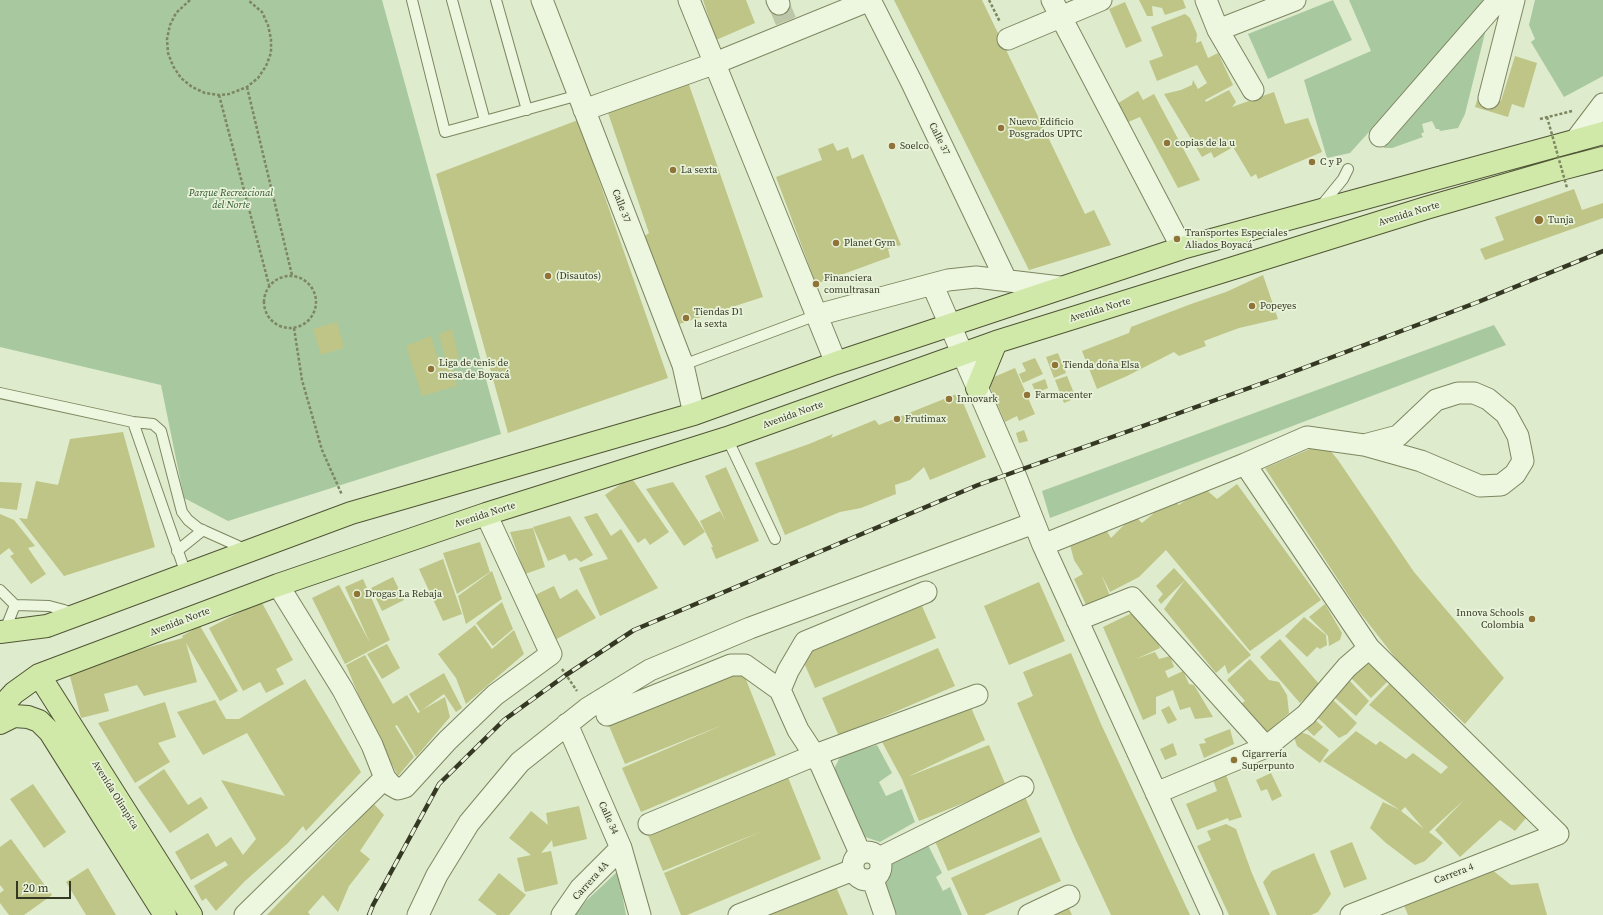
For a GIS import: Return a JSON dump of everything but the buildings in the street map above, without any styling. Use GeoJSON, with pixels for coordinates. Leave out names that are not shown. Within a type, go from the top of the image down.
{"type":"FeatureCollection","features":[{"type":"Feature","properties":{"kind":"main road"},"geometry":{"type":"LineString","coordinates":[[6,622],[47,626],[351,514],[694,414],[836,362],[1182,248],[1603,133]]}},
{"type":"Feature","properties":{"kind":"main road","name":"Avenida Norte"},"geometry":{"type":"LineString","coordinates":[[0,708],[14,693],[39,675],[278,585],[486,514],[727,438],[996,342],[1426,208],[1603,158]]}},
{"type":"Feature","properties":{"kind":"main road"},"geometry":{"type":"LineString","coordinates":[[976,388],[996,342]]}},
{"type":"Feature","properties":{"kind":"main road","name":"Avenida Olimpica"},"geometry":{"type":"LineString","coordinates":[[39,675],[191,915]]}},
{"type":"Feature","properties":{"kind":"main road"},"geometry":{"type":"LineString","coordinates":[[0,723],[14,716],[28,717],[39,721],[50,732],[165,915]]}},
{"type":"Feature","properties":{"kind":"street","name":"Calle 37"},"geometry":{"type":"LineString","coordinates":[[542,0],[683,365],[694,414]]}},
{"type":"Feature","properties":{"kind":"street"},"geometry":{"type":"LineString","coordinates":[[689,0],[713,64],[818,315],[836,362]]}},
{"type":"Feature","properties":{"kind":"street","name":"Calle 37"},"geometry":{"type":"LineString","coordinates":[[870,0],[911,81],[1006,280]]}},
{"type":"Feature","properties":{"kind":"street"},"geometry":{"type":"LineString","coordinates":[[582,102],[713,64],[783,14],[870,0]]}},
{"type":"Feature","properties":{"kind":"street"},"geometry":{"type":"LineString","coordinates":[[1008,39],[1057,9],[1101,0]]}},
{"type":"Feature","properties":{"kind":"street"},"geometry":{"type":"LineString","coordinates":[[1206,0],[1218,30],[1253,90]]}},
{"type":"Feature","properties":{"kind":"street"},"geometry":{"type":"LineString","coordinates":[[1218,30],[1294,0]]}},
{"type":"Feature","properties":{"kind":"street"},"geometry":{"type":"LineString","coordinates":[[1380,136],[1493,6],[1502,0]]}},
{"type":"Feature","properties":{"kind":"street"},"geometry":{"type":"LineString","coordinates":[[1489,98],[1514,0]]}},
{"type":"Feature","properties":{"kind":"street"},"geometry":{"type":"LineString","coordinates":[[1057,9],[1182,248]]}},
{"type":"Feature","properties":{"kind":"street"},"geometry":{"type":"LineString","coordinates":[[1575,141],[1603,104]]}},
{"type":"Feature","properties":{"kind":"street"},"geometry":{"type":"LineString","coordinates":[[818,315],[933,286],[948,280],[976,277],[1060,287]]}},
{"type":"Feature","properties":{"kind":"street"},"geometry":{"type":"LineString","coordinates":[[933,286],[951,325],[976,388],[1014,472],[1043,545],[1212,915]]}},
{"type":"Feature","properties":{"kind":"street"},"geometry":{"type":"LineString","coordinates":[[1043,545],[1245,464],[1307,437],[1364,445],[1421,461],[1480,486],[1501,485],[1515,474],[1524,460],[1518,436],[1506,414],[1488,399],[1474,393],[1458,393],[1436,400],[1398,436],[1364,445]]}},
{"type":"Feature","properties":{"kind":"street"},"geometry":{"type":"LineString","coordinates":[[1156,793],[1266,747],[1306,715],[1347,667],[1369,648],[1245,464]]}},
{"type":"Feature","properties":{"kind":"street"},"geometry":{"type":"LineString","coordinates":[[278,585],[343,690],[372,745],[385,778],[391,785],[398,789],[405,787],[446,741],[495,695],[551,654],[486,514]]}},
{"type":"Feature","properties":{"kind":"street"},"geometry":{"type":"LineString","coordinates":[[418,915],[437,875],[469,823],[520,762],[588,708],[650,670],[750,628],[1034,523]]}},
{"type":"Feature","properties":{"kind":"street"},"geometry":{"type":"LineString","coordinates":[[780,690],[788,671],[805,642],[926,592]]}},
{"type":"Feature","properties":{"kind":"street"},"geometry":{"type":"LineString","coordinates":[[1077,620],[1132,598],[1266,747]]}},
{"type":"Feature","properties":{"kind":"street","name":"Carrera 4"},"geometry":{"type":"LineString","coordinates":[[1350,915],[1389,908],[1558,834],[1369,648]]}},
{"type":"Feature","properties":{"kind":"street"},"geometry":{"type":"LineString","coordinates":[[608,715],[731,665],[745,665],[780,690],[798,730],[821,765],[864,860],[881,870],[878,876],[873,880],[886,915]]}},
{"type":"Feature","properties":{"kind":"street"},"geometry":{"type":"LineString","coordinates":[[648,824],[815,755],[976,695]]}},
{"type":"Feature","properties":{"kind":"street","name":"Calle 34"},"geometry":{"type":"LineString","coordinates":[[567,724],[621,848],[640,915]]}},
{"type":"Feature","properties":{"kind":"street"},"geometry":{"type":"LineString","coordinates":[[245,915],[385,778]]}},
{"type":"Feature","properties":{"kind":"street"},"geometry":{"type":"LineString","coordinates":[[739,915],[864,860],[1023,787]]}},
{"type":"Feature","properties":{"kind":"street","name":"Carrera 4A"},"geometry":{"type":"LineString","coordinates":[[562,915],[580,889],[621,848]]}},
{"type":"Feature","properties":{"kind":"street"},"geometry":{"type":"LineString","coordinates":[[1029,915],[1069,896]]}},
{"type":"Feature","properties":{"kind":"lane"},"geometry":{"type":"LineString","coordinates":[[412,0],[445,132],[527,110],[582,102]]}},
{"type":"Feature","properties":{"kind":"lane"},"geometry":{"type":"LineString","coordinates":[[452,0],[485,121]]}},
{"type":"Feature","properties":{"kind":"lane"},"geometry":{"type":"LineString","coordinates":[[496,0],[527,110]]}},
{"type":"Feature","properties":{"kind":"lane"},"geometry":{"type":"LineString","coordinates":[[1316,212],[1343,179],[1348,169]]}},
{"type":"Feature","properties":{"kind":"lane"},"geometry":{"type":"LineString","coordinates":[[683,365],[818,315]]}},
{"type":"Feature","properties":{"kind":"lane"},"geometry":{"type":"LineString","coordinates":[[0,393],[133,422],[153,424],[161,431],[182,512],[188,520],[203,530],[249,551]]}},
{"type":"Feature","properties":{"kind":"lane"},"geometry":{"type":"LineString","coordinates":[[133,422],[186,574]]}},
{"type":"Feature","properties":{"kind":"lane"},"geometry":{"type":"LineString","coordinates":[[727,438],[776,539]]}},
{"type":"Feature","properties":{"kind":"lane"},"geometry":{"type":"LineString","coordinates":[[177,551],[203,530]]}},
{"type":"Feature","properties":{"kind":"lane"},"geometry":{"type":"LineString","coordinates":[[0,590],[6,622],[49,606],[64,610],[75,616]]}},
{"type":"Feature","properties":{"kind":"path"},"geometry":{"type":"LineString","coordinates":[[190,0],[176,13],[170,25],[167,39],[168,53],[173,66],[181,78],[192,87],[205,93],[219,95],[229,94],[247,87],[258,78],[266,66],[270,53],[272,39],[268,25],[262,12],[248,0]]}},
{"type":"Feature","properties":{"kind":"path"},"geometry":{"type":"LineString","coordinates":[[247,87],[292,275]]}},
{"type":"Feature","properties":{"kind":"path"},"geometry":{"type":"LineString","coordinates":[[219,95],[269,285]]}},
{"type":"Feature","properties":{"kind":"path"},"geometry":{"type":"LineString","coordinates":[[1540,119],[1552,115]]}},
{"type":"Feature","properties":{"kind":"path"},"geometry":{"type":"LineString","coordinates":[[1547,116],[1568,188]]}},
{"type":"Feature","properties":{"kind":"path"},"geometry":{"type":"LineString","coordinates":[[292,275],[304,279],[313,288],[316,300],[314,313],[306,323],[294,328],[281,327],[270,320],[264,309],[264,296],[269,285],[279,277],[292,275]]}},
{"type":"Feature","properties":{"kind":"path"},"geometry":{"type":"LineString","coordinates":[[294,328],[302,380],[322,450],[351,514]]}},
{"type":"Feature","properties":{"kind":"path"},"geometry":{"type":"LineString","coordinates":[[551,654],[588,708]]}},
{"type":"Feature","properties":{"kind":"green space","name":"Parque Recreacional del Norte"},"geometry":{"type":"Polygon","coordinates":[[[0,0],[382,0],[501,434],[228,521],[184,498],[161,385],[0,347],[0,0]]]}},
{"type":"Feature","properties":{"kind":"green space"},"geometry":{"type":"Polygon","coordinates":[[[1333,0],[1352,40],[1268,79],[1248,34],[1333,0]]]}},
{"type":"Feature","properties":{"kind":"green space"},"geometry":{"type":"Polygon","coordinates":[[[1349,0],[1483,0],[1468,22],[1350,153],[1327,158],[1304,80],[1371,51],[1349,0]]]}},
{"type":"Feature","properties":{"kind":"green space"},"geometry":{"type":"Polygon","coordinates":[[[1535,0],[1603,0],[1603,76],[1564,97],[1531,42],[1535,39],[1529,25],[1535,0]]]}},
{"type":"Feature","properties":{"kind":"green space"},"geometry":{"type":"Polygon","coordinates":[[[1486,29],[1465,114],[1458,128],[1440,131],[1439,129],[1436,129],[1432,121],[1422,124],[1424,132],[1421,134],[1423,137],[1392,148],[1383,148],[1486,29]]]}},
{"type":"Feature","properties":{"kind":"green space"},"geometry":{"type":"Polygon","coordinates":[[[1494,325],[1506,345],[1050,518],[1042,491],[1494,325]]]}},
{"type":"Feature","properties":{"kind":"green space"},"geometry":{"type":"Polygon","coordinates":[[[877,745],[892,773],[879,782],[886,796],[902,789],[915,822],[880,842],[862,836],[834,769],[841,755],[877,745]]]}},
{"type":"Feature","properties":{"kind":"green space"},"geometry":{"type":"Polygon","coordinates":[[[927,843],[942,873],[936,877],[943,891],[950,887],[962,915],[897,915],[881,880],[890,859],[927,843]]]}},
{"type":"Feature","properties":{"kind":"green space"},"geometry":{"type":"Polygon","coordinates":[[[618,871],[626,915],[575,915],[586,901],[618,871]]]}},
{"type":"Feature","properties":{"kind":"tunnel"},"geometry":{"type":"LineString","coordinates":[[779,4],[786,21]]}},
{"type":"Feature","properties":{"kind":"railway"},"geometry":{"type":"LineString","coordinates":[[369,915],[439,784],[504,720],[566,675],[634,630],[978,485],[1277,378],[1478,302],[1603,251]]}},
{"type":"Feature","properties":{"kind":"place","name":"Nuevo Edificio Posgrados UPTC"},"geometry":{"type":"Point","coordinates":[1001,128]}},
{"type":"Feature","properties":{"kind":"place","name":"copias de la u"},"geometry":{"type":"Point","coordinates":[1167,143]}},
{"type":"Feature","properties":{"kind":"place","name":"Soelco"},"geometry":{"type":"Point","coordinates":[892,146]}},
{"type":"Feature","properties":{"kind":"place","name":"C y P"},"geometry":{"type":"Point","coordinates":[1312,162]}},
{"type":"Feature","properties":{"kind":"place","name":"La sexta"},"geometry":{"type":"Point","coordinates":[673,170]}},
{"type":"Feature","properties":{"kind":"place","name":"Tunja"},"geometry":{"type":"Point","coordinates":[1539,220]}},
{"type":"Feature","properties":{"kind":"place","name":"Transportes Especiales Aliados Boyacá"},"geometry":{"type":"Point","coordinates":[1177,239]}},
{"type":"Feature","properties":{"kind":"place","name":"Planet Gym"},"geometry":{"type":"Point","coordinates":[836,243]}},
{"type":"Feature","properties":{"kind":"place","name":"(Disautos)"},"geometry":{"type":"Point","coordinates":[548,276]}},
{"type":"Feature","properties":{"kind":"place","name":"Financiera comultrasan"},"geometry":{"type":"Point","coordinates":[816,284]}},
{"type":"Feature","properties":{"kind":"place","name":"Popeyes"},"geometry":{"type":"Point","coordinates":[1252,306]}},
{"type":"Feature","properties":{"kind":"place","name":"Tiendas D1 la sexta"},"geometry":{"type":"Point","coordinates":[686,318]}},
{"type":"Feature","properties":{"kind":"place","name":"Tienda doña Elsa"},"geometry":{"type":"Point","coordinates":[1055,365]}},
{"type":"Feature","properties":{"kind":"place","name":"Liga de tenis de mesa de Boyacá"},"geometry":{"type":"Point","coordinates":[431,369]}},
{"type":"Feature","properties":{"kind":"place","name":"Farmacenter"},"geometry":{"type":"Point","coordinates":[1027,395]}},
{"type":"Feature","properties":{"kind":"place","name":"Innovark"},"geometry":{"type":"Point","coordinates":[949,399]}},
{"type":"Feature","properties":{"kind":"place","name":"Frutimax"},"geometry":{"type":"Point","coordinates":[897,419]}},
{"type":"Feature","properties":{"kind":"place","name":"Drogas La Rebaja"},"geometry":{"type":"Point","coordinates":[357,594]}},
{"type":"Feature","properties":{"kind":"place","name":"Innova Schools Colombia"},"geometry":{"type":"Point","coordinates":[1532,619]}},
{"type":"Feature","properties":{"kind":"place","name":"Cigarrería Superpunto"},"geometry":{"type":"Point","coordinates":[1234,760]}}]}
